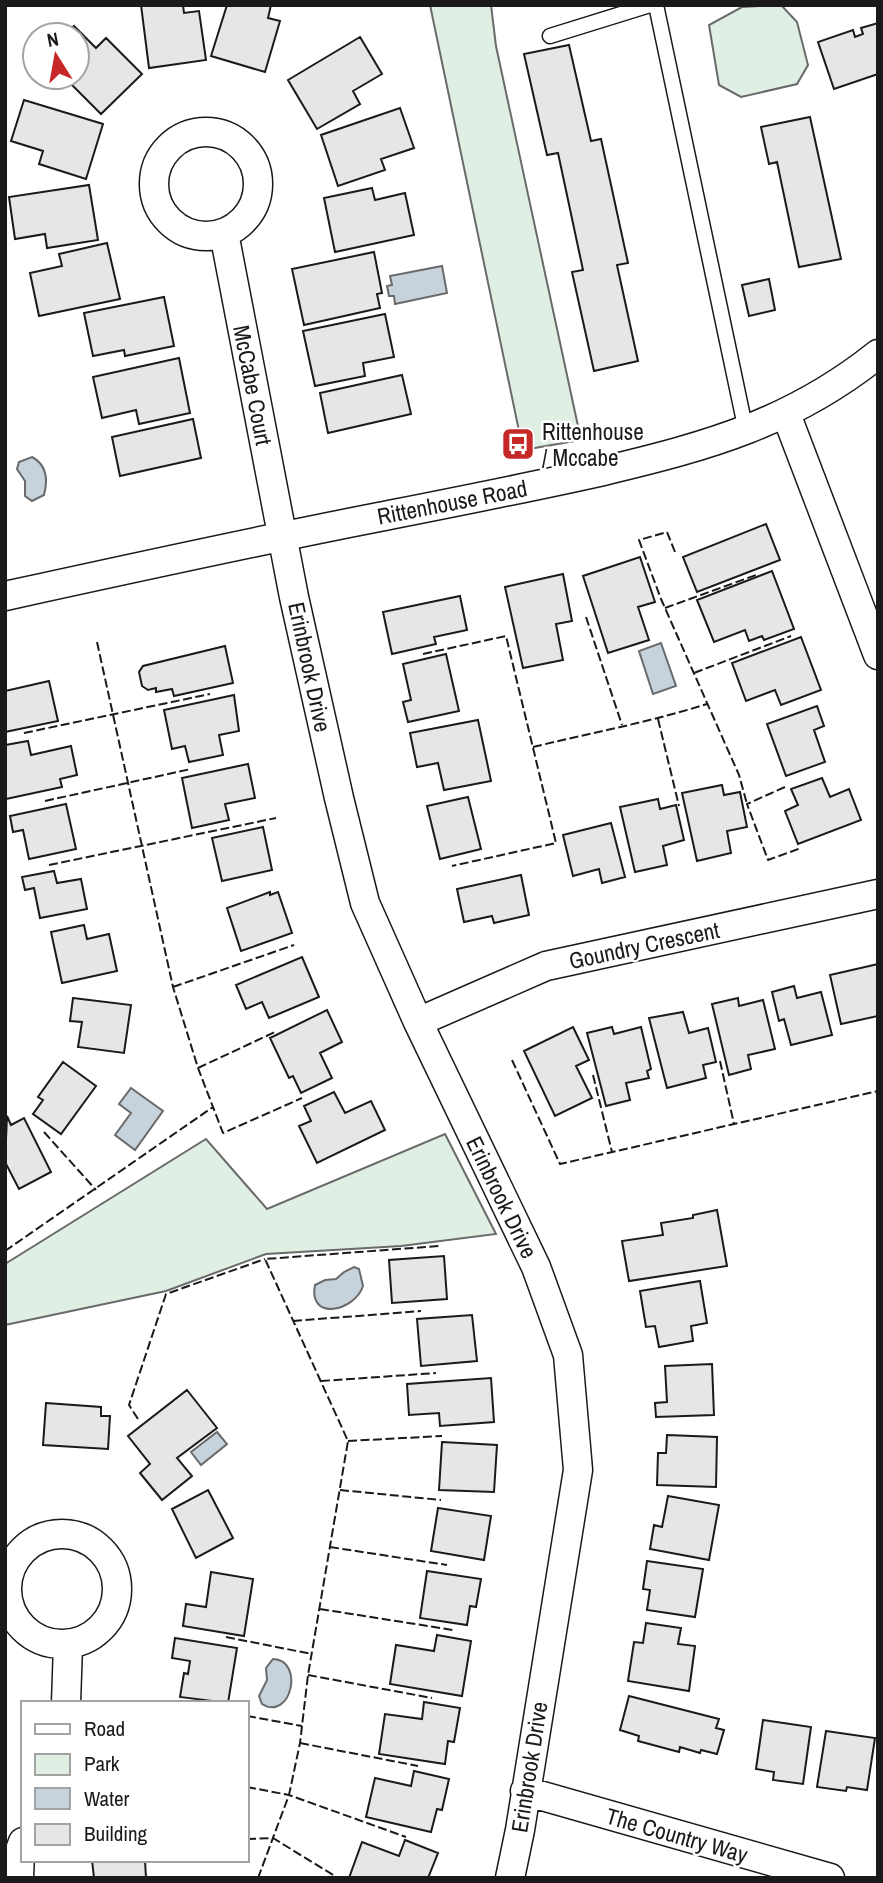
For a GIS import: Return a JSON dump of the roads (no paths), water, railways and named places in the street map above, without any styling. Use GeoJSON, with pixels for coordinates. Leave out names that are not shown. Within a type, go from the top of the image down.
{"type":"FeatureCollection","features":[{"type":"Feature","properties":{"kind":"street","name":"McCabe Court"},"geometry":{"type":"LineString","coordinates":[[224,233],[282,536]]}},
{"type":"Feature","properties":{"kind":"street","name":"Rittenhouse Road"},"geometry":{"type":"LineString","coordinates":[[5,596],[282,536],[553,482],[687,451],[786,414],[846,380],[878,354]]}},
{"type":"Feature","properties":{"kind":"street"},"geometry":{"type":"LineString","coordinates":[[786,414],[878,655]]}},
{"type":"Feature","properties":{"kind":"street","name":"Erinbrook Drive"},"geometry":{"type":"LineString","coordinates":[[282,536],[336,785],[365,903],[418,1022],[536,1267],[568,1355],[578,1470],[510,1878]]}},
{"type":"Feature","properties":{"kind":"street","name":"Goundry Crescent"},"geometry":{"type":"LineString","coordinates":[[418,1022],[546,966],[878,894]]}},
{"type":"Feature","properties":{"kind":"street"},"geometry":{"type":"LineString","coordinates":[[66,1701],[68,1645]]}},
{"type":"Feature","properties":{"kind":"street","name":"The Country Way"},"geometry":{"type":"LineString","coordinates":[[525,1791],[830,1878]]}},
{"type":"Feature","properties":{"kind":"street"},"geometry":{"type":"LineString","coordinates":[[19,1878],[21,1847]]}},
{"type":"Feature","properties":{"kind":"lane"},"geometry":{"type":"LineString","coordinates":[[550,36],[650,5]]}},
{"type":"Feature","properties":{"kind":"lane"},"geometry":{"type":"LineString","coordinates":[[656,5],[746,431]]}},
{"type":"Feature","properties":{"kind":"water"},"geometry":{"type":"Polygon","coordinates":[[[442,266],[447,293],[395,304],[394,296],[389,296],[387,286],[392,285],[390,276],[442,266]]]}},
{"type":"Feature","properties":{"kind":"water"},"geometry":{"type":"Polygon","coordinates":[[[32,457],[41,464],[46,484],[44,495],[32,501],[25,496],[25,481],[17,469],[19,462],[32,457]]]}},
{"type":"Feature","properties":{"kind":"water"},"geometry":{"type":"Polygon","coordinates":[[[661,643],[676,686],[653,694],[639,651],[661,643]]]}},
{"type":"Feature","properties":{"kind":"water"},"geometry":{"type":"Polygon","coordinates":[[[131,1088],[163,1111],[135,1150],[115,1135],[131,1113],[119,1104],[131,1088]]]}},
{"type":"Feature","properties":{"kind":"water"},"geometry":{"type":"Polygon","coordinates":[[[354,1267],[359,1269],[363,1286],[358,1295],[351,1302],[333,1309],[318,1304],[315,1285],[336,1279],[354,1267]]]}},
{"type":"Feature","properties":{"kind":"water"},"geometry":{"type":"Polygon","coordinates":[[[217,1432],[227,1444],[201,1465],[191,1452],[217,1432]]]}},
{"type":"Feature","properties":{"kind":"water"},"geometry":{"type":"Polygon","coordinates":[[[273,1659],[283,1662],[289,1669],[291,1678],[287,1698],[280,1705],[272,1707],[262,1704],[259,1696],[267,1680],[266,1668],[273,1659]]]}},
{"type":"Feature","properties":{"kind":"place","name":"Rittenhouse / Mccabe"},"geometry":{"type":"Point","coordinates":[518,444]}}]}
